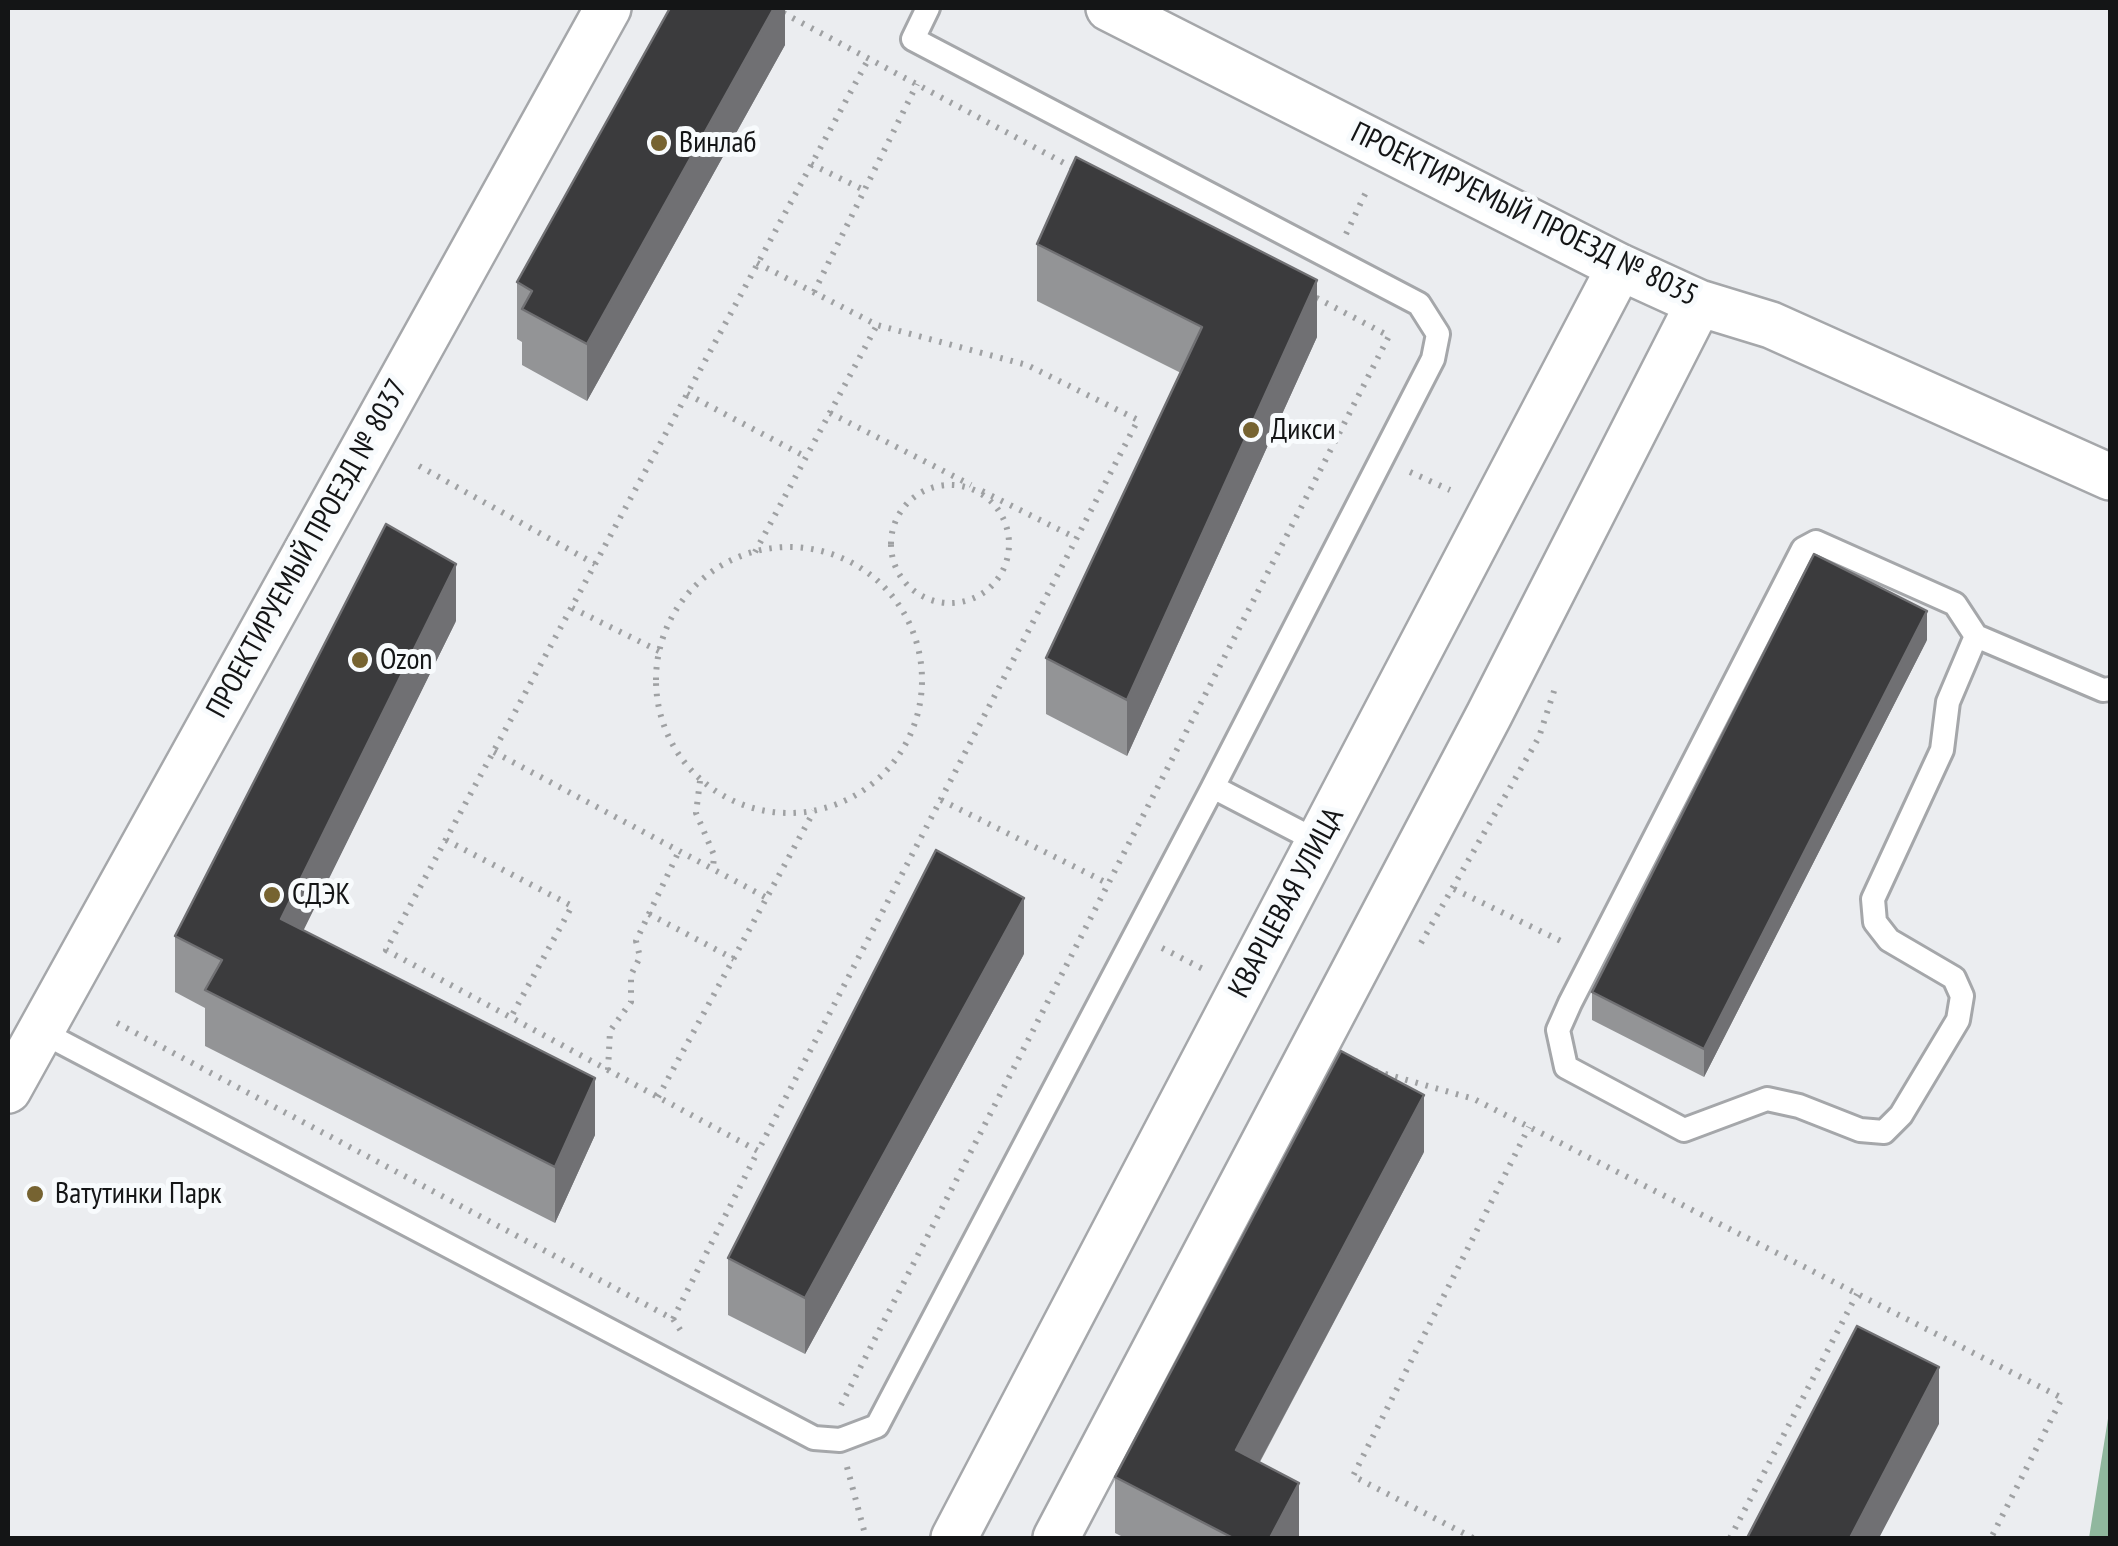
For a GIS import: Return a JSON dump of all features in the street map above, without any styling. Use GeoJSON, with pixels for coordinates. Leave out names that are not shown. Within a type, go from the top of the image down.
{"type":"FeatureCollection","features":[{"type":"Feature","properties":{"kind":"street","name":"ПРОЕКТИРУЕМЫЙ ПРОЕЗД № 8037"},"geometry":{"type":"LineString","coordinates":[[8,1090],[608,8]]}},
{"type":"Feature","properties":{"kind":"street","name":"ПРОЕКТИРУЕМЫЙ ПРОЕЗД № 8035"},"geometry":{"type":"LineString","coordinates":[[1109,8],[1620,267],[1699,303],[1771,325],[2110,477]]}},
{"type":"Feature","properties":{"kind":"street","name":"КВАРЦЕВАЯ УЛИЦА"},"geometry":{"type":"LineString","coordinates":[[954,1538],[1620,267]]}},
{"type":"Feature","properties":{"kind":"street"},"geometry":{"type":"LineString","coordinates":[[1056,1538],[1489,715],[1699,303]]}},
{"type":"Feature","properties":{"kind":"lane"},"geometry":{"type":"LineString","coordinates":[[40,1032],[814,1438],[840,1440],[876,1426],[1213,787],[1433,359],[1438,334],[1419,304],[913,39],[928,8]]}},
{"type":"Feature","properties":{"kind":"lane"},"geometry":{"type":"LineString","coordinates":[[1976,636],[1948,702],[1942,750],[1873,899],[1874,922],[1890,940],[1954,978],[1962,996],[1958,1020],[1901,1115],[1884,1132],[1860,1130],[1799,1106],[1767,1099],[1684,1130],[1566,1067],[1558,1030],[1803,550],[1816,542],[1954,604],[1976,636],[2110,690]]}},
{"type":"Feature","properties":{"kind":"lane"},"geometry":{"type":"LineString","coordinates":[[1213,787],[1319,842]]}},
{"type":"Feature","properties":{"kind":"path"},"geometry":{"type":"LineString","coordinates":[[774,8],[1090,177]]}},
{"type":"Feature","properties":{"kind":"path"},"geometry":{"type":"LineString","coordinates":[[758,1151],[386,950],[869,58]]}},
{"type":"Feature","properties":{"kind":"path"},"geometry":{"type":"LineString","coordinates":[[814,292],[917,84]]}},
{"type":"Feature","properties":{"kind":"path"},"geometry":{"type":"LineString","coordinates":[[811,164],[864,190]]}},
{"type":"Feature","properties":{"kind":"path"},"geometry":{"type":"LineString","coordinates":[[673,1320],[1138,420],[1027,365],[877,325],[758,264]]}},
{"type":"Feature","properties":{"kind":"path"},"geometry":{"type":"LineString","coordinates":[[832,1408],[842,1405],[1389,336],[1298,288]]}},
{"type":"Feature","properties":{"kind":"path"},"geometry":{"type":"LineString","coordinates":[[755,552],[877,325]]}},
{"type":"Feature","properties":{"kind":"path"},"geometry":{"type":"LineString","coordinates":[[687,394],[806,457]]}},
{"type":"Feature","properties":{"kind":"path"},"geometry":{"type":"LineString","coordinates":[[830,413],[1076,538]]}},
{"type":"Feature","properties":{"kind":"path"},"geometry":{"type":"LineString","coordinates":[[419,466],[596,564]]}},
{"type":"Feature","properties":{"kind":"path"},"geometry":{"type":"LineString","coordinates":[[954,485],[991,498],[1003,518],[1009,540],[1006,564],[994,584],[976,598],[954,604],[923,598],[904,583],[893,563],[890,540],[896,518],[911,499],[931,488],[954,485]]}},
{"type":"Feature","properties":{"kind":"path"},"geometry":{"type":"LineString","coordinates":[[799,548],[833,555],[864,570],[890,594],[909,622],[920,655],[922,690],[915,724],[900,755],[876,781],[847,800],[814,812],[762,811],[729,800],[700,780],[678,754],[662,722],[656,688],[660,650],[670,620],[690,592],[716,570],[755,552],[799,548]]}},
{"type":"Feature","properties":{"kind":"path"},"geometry":{"type":"LineString","coordinates":[[890,594],[904,583]]}},
{"type":"Feature","properties":{"kind":"path"},"geometry":{"type":"LineString","coordinates":[[572,608],[660,650]]}},
{"type":"Feature","properties":{"kind":"path"},"geometry":{"type":"LineString","coordinates":[[1419,945],[1539,737],[1557,683]]}},
{"type":"Feature","properties":{"kind":"path"},"geometry":{"type":"LineString","coordinates":[[494,752],[767,898]]}},
{"type":"Feature","properties":{"kind":"path"},"geometry":{"type":"LineString","coordinates":[[700,780],[696,813],[714,856],[712,869]]}},
{"type":"Feature","properties":{"kind":"path"},"geometry":{"type":"LineString","coordinates":[[940,800],[1109,884]]}},
{"type":"Feature","properties":{"kind":"path"},"geometry":{"type":"LineString","coordinates":[[658,1098],[814,812]]}},
{"type":"Feature","properties":{"kind":"path"},"geometry":{"type":"LineString","coordinates":[[446,840],[572,906],[511,1018]]}},
{"type":"Feature","properties":{"kind":"path"},"geometry":{"type":"LineString","coordinates":[[608,1070],[610,1031],[632,1002],[631,975],[640,957],[636,941],[680,851]]}},
{"type":"Feature","properties":{"kind":"path"},"geometry":{"type":"LineString","coordinates":[[1454,889],[1594,956]]}},
{"type":"Feature","properties":{"kind":"path"},"geometry":{"type":"LineString","coordinates":[[649,914],[734,958]]}},
{"type":"Feature","properties":{"kind":"path"},"geometry":{"type":"LineString","coordinates":[[117,1023],[673,1320],[688,1340]]}},
{"type":"Feature","properties":{"kind":"path"},"geometry":{"type":"LineString","coordinates":[[1359,1066],[1474,1099],[2062,1398],[1991,1538]]}},
{"type":"Feature","properties":{"kind":"path"},"geometry":{"type":"LineString","coordinates":[[1474,1538],[1353,1476],[1529,1127]]}},
{"type":"Feature","properties":{"kind":"path"},"geometry":{"type":"LineString","coordinates":[[1730,1538],[1857,1294]]}},
{"type":"Feature","properties":{"kind":"green space"},"geometry":{"type":"Polygon","coordinates":[[[2110,1406],[2110,1538],[2089,1538],[2110,1406]]]}},
{"type":"Feature","properties":{"kind":"building"},"geometry":{"type":"Polygon","coordinates":[[[670,8],[774,8],[587,344],[522,309],[532,291],[517,282],[670,8]]]}},
{"type":"Feature","properties":{"kind":"building"},"geometry":{"type":"Polygon","coordinates":[[[1076,157],[1317,280],[1127,700],[1046,658],[1202,327],[1037,244],[1076,157]]]}},
{"type":"Feature","properties":{"kind":"building"},"geometry":{"type":"Polygon","coordinates":[[[386,524],[456,564],[281,919],[595,1078],[555,1167],[205,990],[222,960],[175,936],[386,524]]]}},
{"type":"Feature","properties":{"kind":"building"},"geometry":{"type":"Polygon","coordinates":[[[1814,554],[1927,611],[1704,1049],[1592,992],[1814,554]]]}},
{"type":"Feature","properties":{"kind":"building"},"geometry":{"type":"Polygon","coordinates":[[[936,850],[1024,898],[805,1298],[728,1258],[936,850]]]}},
{"type":"Feature","properties":{"kind":"building"},"geometry":{"type":"Polygon","coordinates":[[[1341,1051],[1424,1095],[1236,1450],[1299,1483],[1270,1538],[1233,1538],[1115,1477],[1341,1051]]]}},
{"type":"Feature","properties":{"kind":"building"},"geometry":{"type":"Polygon","coordinates":[[[1857,1326],[1939,1367],[1850,1538],[1747,1538],[1857,1326]]]}},
{"type":"Feature","properties":{"kind":"place","name":"Винлаб"},"geometry":{"type":"Point","coordinates":[659,143]}},
{"type":"Feature","properties":{"kind":"place","name":"Дикси"},"geometry":{"type":"Point","coordinates":[1251,430]}},
{"type":"Feature","properties":{"kind":"place","name":"Ozon"},"geometry":{"type":"Point","coordinates":[360,660]}},
{"type":"Feature","properties":{"kind":"place","name":"СДЭК"},"geometry":{"type":"Point","coordinates":[272,895]}},
{"type":"Feature","properties":{"kind":"place","name":"Ватутинки Парк"},"geometry":{"type":"Point","coordinates":[35,1194]}}]}
